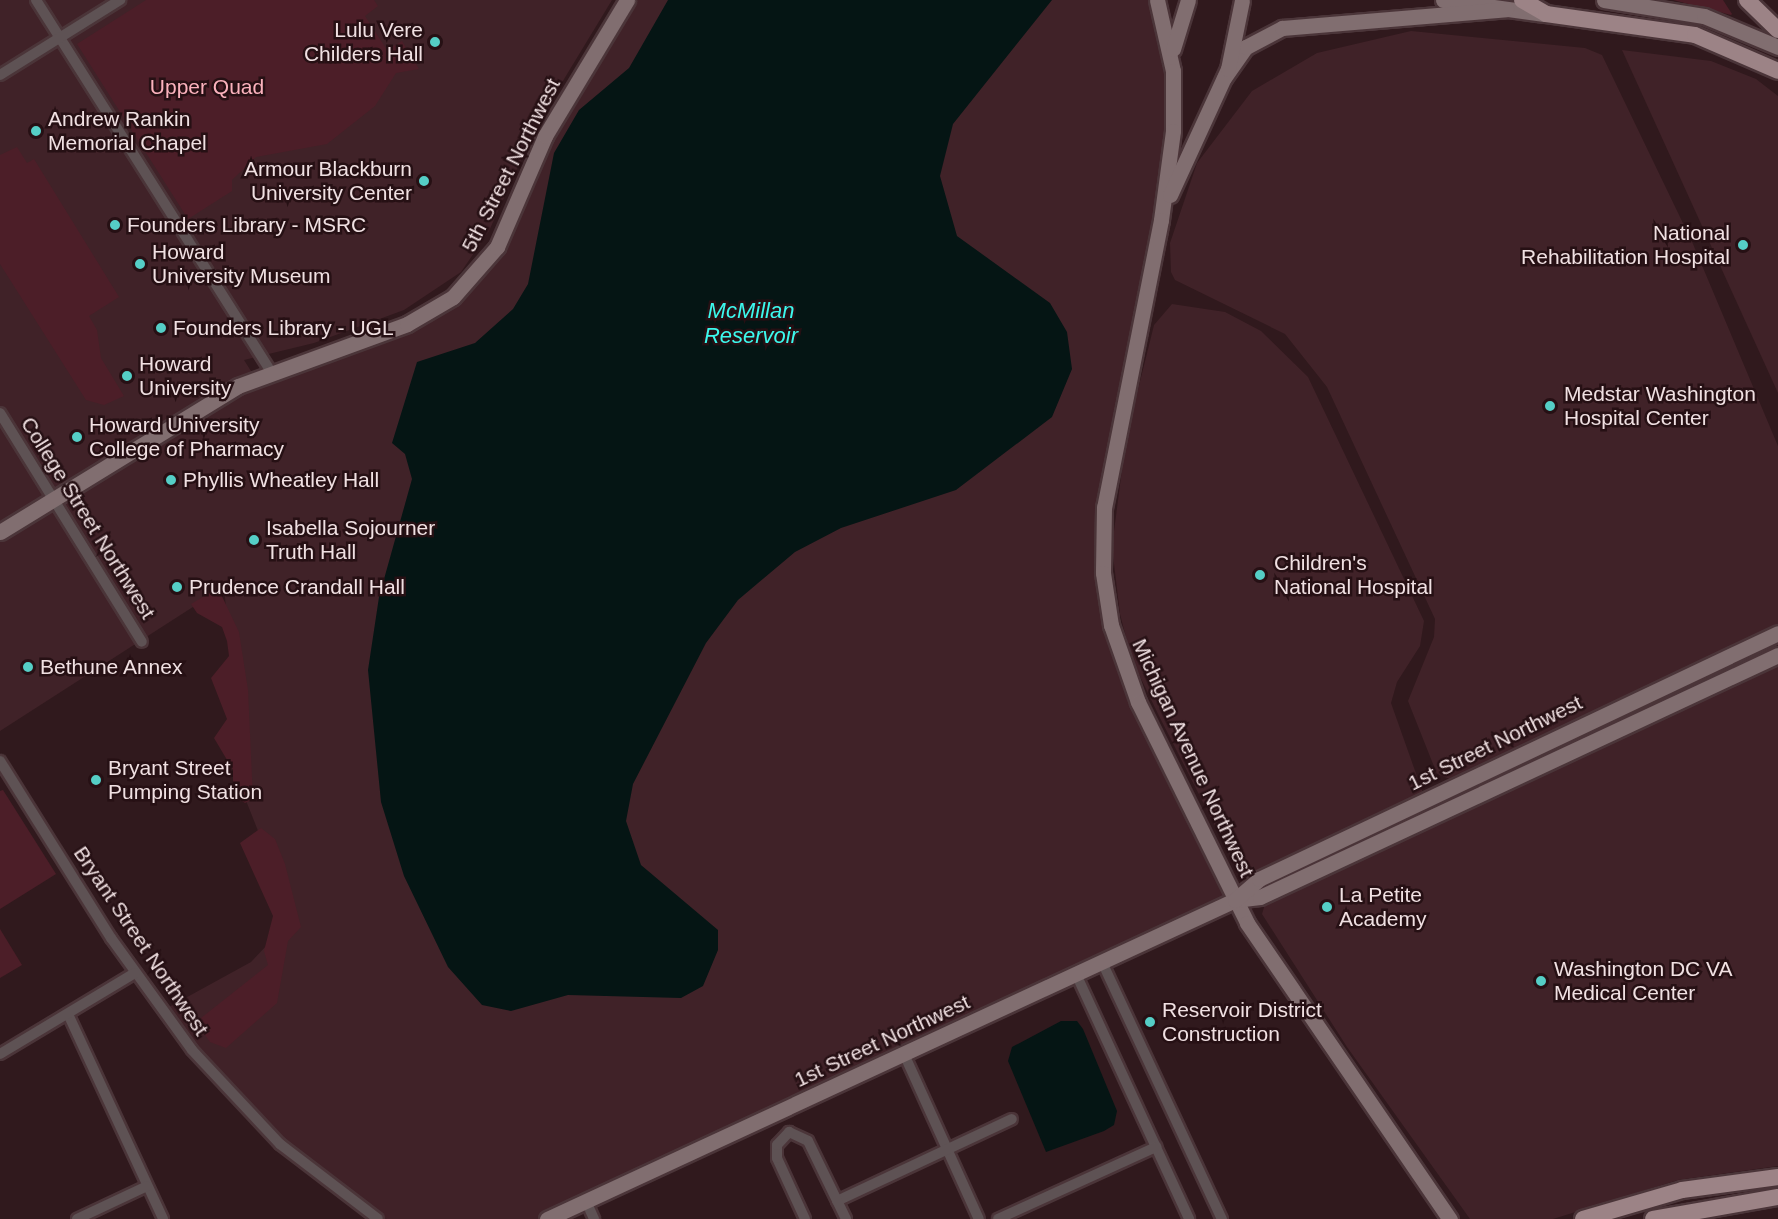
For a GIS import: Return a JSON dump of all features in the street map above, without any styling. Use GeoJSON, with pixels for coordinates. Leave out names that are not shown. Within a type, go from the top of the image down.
{"type":"FeatureCollection","features":[{"type":"Feature","properties":{"kind":"main road"},"geometry":{"type":"LineString","coordinates":[[1522,0],[1546,14],[1695,35],[1778,71]]}},
{"type":"Feature","properties":{"kind":"main road"},"geometry":{"type":"LineString","coordinates":[[1747,0],[1778,30]]}},
{"type":"Feature","properties":{"kind":"main road"},"geometry":{"type":"LineString","coordinates":[[1583,1219],[1682,1190],[1778,1177]]}},
{"type":"Feature","properties":{"kind":"main road"},"geometry":{"type":"LineString","coordinates":[[1653,1219],[1778,1197]]}},
{"type":"Feature","properties":{"kind":"street"},"geometry":{"type":"LineString","coordinates":[[36,0],[271,372]]}},
{"type":"Feature","properties":{"kind":"street"},"geometry":{"type":"LineString","coordinates":[[0,75],[120,0]]}},
{"type":"Feature","properties":{"kind":"street","name":"5th Street Northwest"},"geometry":{"type":"LineString","coordinates":[[0,532],[214,400],[271,372],[407,324],[467,285],[501,240],[545,136],[627,0]]}},
{"type":"Feature","properties":{"kind":"street","name":"Michigan Avenue Northwest"},"geometry":{"type":"LineString","coordinates":[[1157,0],[1171,58],[1174,115],[1161,220],[1107,484],[1104,587],[1127,675],[1235,900],[1292,994],[1450,1219]]}},
{"type":"Feature","properties":{"kind":"street"},"geometry":{"type":"LineString","coordinates":[[1171,58],[1188,0]]}},
{"type":"Feature","properties":{"kind":"street","name":"Michigan Avenue Northwest"},"geometry":{"type":"LineString","coordinates":[[1161,220],[1224,78],[1242,0]]}},
{"type":"Feature","properties":{"kind":"street"},"geometry":{"type":"LineString","coordinates":[[1443,0],[1546,14]]}},
{"type":"Feature","properties":{"kind":"street"},"geometry":{"type":"LineString","coordinates":[[1604,0],[1704,16],[1778,47]]}},
{"type":"Feature","properties":{"kind":"street"},"geometry":{"type":"LineString","coordinates":[[1224,78],[1246,47],[1282,28],[1506,9]]}},
{"type":"Feature","properties":{"kind":"street","name":"College Street Northwest"},"geometry":{"type":"LineString","coordinates":[[0,413],[142,642]]}},
{"type":"Feature","properties":{"kind":"street","name":"1st Street Northwest"},"geometry":{"type":"LineString","coordinates":[[547,1219],[1235,900],[1259,879],[1778,633]]}},
{"type":"Feature","properties":{"kind":"street","name":"1st Street Northwest"},"geometry":{"type":"LineString","coordinates":[[1235,900],[1260,897],[1778,655]]}},
{"type":"Feature","properties":{"kind":"street","name":"Bryant Street Northwest"},"geometry":{"type":"LineString","coordinates":[[0,761],[135,973],[248,1113],[378,1219]]}},
{"type":"Feature","properties":{"kind":"street"},"geometry":{"type":"LineString","coordinates":[[1102,962],[1222,1219]]}},
{"type":"Feature","properties":{"kind":"street"},"geometry":{"type":"LineString","coordinates":[[0,1054],[135,973]]}},
{"type":"Feature","properties":{"kind":"street"},"geometry":{"type":"LineString","coordinates":[[1076,974],[1189,1219]]}},
{"type":"Feature","properties":{"kind":"street"},"geometry":{"type":"LineString","coordinates":[[68,1014],[163,1219]]}},
{"type":"Feature","properties":{"kind":"street"},"geometry":{"type":"LineString","coordinates":[[904,1054],[979,1219]]}},
{"type":"Feature","properties":{"kind":"street"},"geometry":{"type":"LineString","coordinates":[[774,1114],[783,1134],[777,1158],[805,1219]]}},
{"type":"Feature","properties":{"kind":"street"},"geometry":{"type":"LineString","coordinates":[[837,1201],[1012,1119]]}},
{"type":"Feature","properties":{"kind":"street"},"geometry":{"type":"LineString","coordinates":[[783,1134],[796,1132],[808,1141],[846,1219]]}},
{"type":"Feature","properties":{"kind":"street"},"geometry":{"type":"LineString","coordinates":[[998,1219],[1156,1147]]}},
{"type":"Feature","properties":{"kind":"street"},"geometry":{"type":"LineString","coordinates":[[78,1219],[147,1186]]}},
{"type":"Feature","properties":{"kind":"street"},"geometry":{"type":"LineString","coordinates":[[586,1201],[594,1219]]}},
{"type":"Feature","properties":{"kind":"shaded area"},"geometry":{"type":"Polygon","coordinates":[[[0,0],[612,0],[538,122],[489,231],[461,272],[404,310],[314,343],[244,360],[256,379],[407,324],[478,272],[537,154],[629,0],[1149,0],[1171,58],[1161,220],[1107,484],[1103,573],[1127,675],[1235,900],[548,1219],[377,1219],[240,1105],[167,1017],[169,1007],[251,962],[285,926],[274,871],[243,793],[224,587],[0,731],[0,0]]]}},
{"type":"Feature","properties":{"kind":"shaded area","name":"Medstar Washington Hospital Center"},"geometry":{"type":"Polygon","coordinates":[[[1411,31],[1585,48],[1602,55],[1693,244],[1778,446],[1778,625],[1450,779],[1437,774],[1408,701],[1434,637],[1435,619],[1327,387],[1285,334],[1175,280],[1171,272],[1170,243],[1197,163],[1252,91],[1317,53],[1411,31]]]}},
{"type":"Feature","properties":{"kind":"shaded area","name":"National Rehabilitation Hospital"},"geometry":{"type":"Polygon","coordinates":[[[1622,50],[1711,61],[1756,79],[1778,96],[1778,393],[1622,50]]]}},
{"type":"Feature","properties":{"kind":"shaded area","name":"Children's National Hospital"},"geometry":{"type":"Polygon","coordinates":[[[1172,304],[1225,312],[1261,331],[1308,377],[1424,621],[1420,646],[1397,682],[1391,703],[1424,796],[1254,876],[1237,869],[1132,660],[1120,614],[1112,547],[1126,438],[1154,325],[1172,304]]]}},
{"type":"Feature","properties":{"kind":"shaded area","name":"Washington DC VA Medical Center"},"geometry":{"type":"Polygon","coordinates":[[[1778,665],[1778,1166],[1678,1180],[1553,1219],[1470,1219],[1347,1047],[1262,914],[1265,904],[1778,665]]]}},
{"type":"Feature","properties":{"kind":"green space","name":"Upper Quad"},"geometry":{"type":"Polygon","coordinates":[[[146,0],[374,0],[378,6],[365,16],[387,50],[402,41],[419,69],[396,73],[375,106],[327,144],[256,157],[232,180],[232,191],[188,219],[77,44],[146,0]]]}},
{"type":"Feature","properties":{"kind":"green space"},"geometry":{"type":"Polygon","coordinates":[[[1673,0],[1723,0],[1732,14],[1731,15],[1673,0]]]}},
{"type":"Feature","properties":{"kind":"green space"},"geometry":{"type":"Polygon","coordinates":[[[17,147],[27,163],[34,159],[119,297],[89,316],[97,330],[101,358],[124,396],[104,405],[86,400],[0,264],[0,155],[17,147]]]}},
{"type":"Feature","properties":{"kind":"green space"},"geometry":{"type":"Polygon","coordinates":[[[218,588],[239,632],[248,690],[253,799],[245,803],[233,795],[233,770],[214,738],[227,719],[211,678],[229,656],[227,641],[222,627],[197,613],[191,604],[218,588]]]}},
{"type":"Feature","properties":{"kind":"green space"},"geometry":{"type":"Polygon","coordinates":[[[3,790],[56,874],[0,909],[0,791],[3,790]]]}},
{"type":"Feature","properties":{"kind":"green space"},"geometry":{"type":"Polygon","coordinates":[[[261,828],[275,839],[285,864],[301,927],[288,941],[277,1003],[226,1048],[210,1042],[196,1022],[268,965],[264,951],[273,916],[240,843],[261,828]]]}},
{"type":"Feature","properties":{"kind":"green space"},"geometry":{"type":"Polygon","coordinates":[[[0,929],[22,965],[0,978],[0,929]]]}},
{"type":"Feature","properties":{"kind":"water","name":"McMillan Reservoir"},"geometry":{"type":"Polygon","coordinates":[[[668,0],[1052,0],[953,124],[940,176],[957,236],[1050,303],[1067,332],[1072,369],[1052,417],[956,490],[841,528],[795,552],[738,600],[706,643],[633,784],[626,821],[641,865],[718,930],[718,950],[703,986],[681,998],[568,995],[511,1011],[482,1005],[448,967],[404,876],[381,802],[368,670],[379,597],[412,479],[405,454],[392,443],[417,362],[475,343],[513,309],[528,284],[554,153],[579,110],[629,68],[668,0]]]}},
{"type":"Feature","properties":{"kind":"water"},"geometry":{"type":"Polygon","coordinates":[[[1061,1021],[1077,1021],[1083,1029],[1117,1111],[1114,1125],[1104,1131],[1046,1152],[1008,1061],[1012,1047],[1061,1021]]]}},
{"type":"Feature","properties":{"kind":"place","name":"Lulu Vere Childers Hall"},"geometry":{"type":"Point","coordinates":[435,42]}},
{"type":"Feature","properties":{"kind":"place","name":"Andrew Rankin Memorial Chapel"},"geometry":{"type":"Point","coordinates":[36,131]}},
{"type":"Feature","properties":{"kind":"place","name":"Armour Blackburn University Center"},"geometry":{"type":"Point","coordinates":[424,181]}},
{"type":"Feature","properties":{"kind":"place","name":"Founders Library - MSRC"},"geometry":{"type":"Point","coordinates":[115,225]}},
{"type":"Feature","properties":{"kind":"place","name":"National Rehabilitation Hospital"},"geometry":{"type":"Point","coordinates":[1743,245]}},
{"type":"Feature","properties":{"kind":"place","name":"Howard University Museum"},"geometry":{"type":"Point","coordinates":[140,264]}},
{"type":"Feature","properties":{"kind":"place","name":"Founders Library - UGL"},"geometry":{"type":"Point","coordinates":[161,328]}},
{"type":"Feature","properties":{"kind":"place","name":"Howard University"},"geometry":{"type":"Point","coordinates":[127,376]}},
{"type":"Feature","properties":{"kind":"place","name":"Medstar Washington Hospital Center"},"geometry":{"type":"Point","coordinates":[1550,406]}},
{"type":"Feature","properties":{"kind":"place","name":"Howard University College of Pharmacy"},"geometry":{"type":"Point","coordinates":[77,437]}},
{"type":"Feature","properties":{"kind":"place","name":"Phyllis Wheatley Hall"},"geometry":{"type":"Point","coordinates":[171,480]}},
{"type":"Feature","properties":{"kind":"place","name":"Isabella Sojourner Truth Hall"},"geometry":{"type":"Point","coordinates":[254,540]}},
{"type":"Feature","properties":{"kind":"place","name":"Children's National Hospital"},"geometry":{"type":"Point","coordinates":[1260,575]}},
{"type":"Feature","properties":{"kind":"place","name":"Prudence Crandall Hall"},"geometry":{"type":"Point","coordinates":[177,587]}},
{"type":"Feature","properties":{"kind":"place","name":"Bethune Annex"},"geometry":{"type":"Point","coordinates":[28,667]}},
{"type":"Feature","properties":{"kind":"place","name":"Bryant Street Pumping Station"},"geometry":{"type":"Point","coordinates":[96,780]}},
{"type":"Feature","properties":{"kind":"place","name":"La Petite Academy"},"geometry":{"type":"Point","coordinates":[1327,907]}},
{"type":"Feature","properties":{"kind":"place","name":"Washington DC VA Medical Center"},"geometry":{"type":"Point","coordinates":[1541,981]}},
{"type":"Feature","properties":{"kind":"place","name":"Reservoir District Construction"},"geometry":{"type":"Point","coordinates":[1150,1022]}}]}
